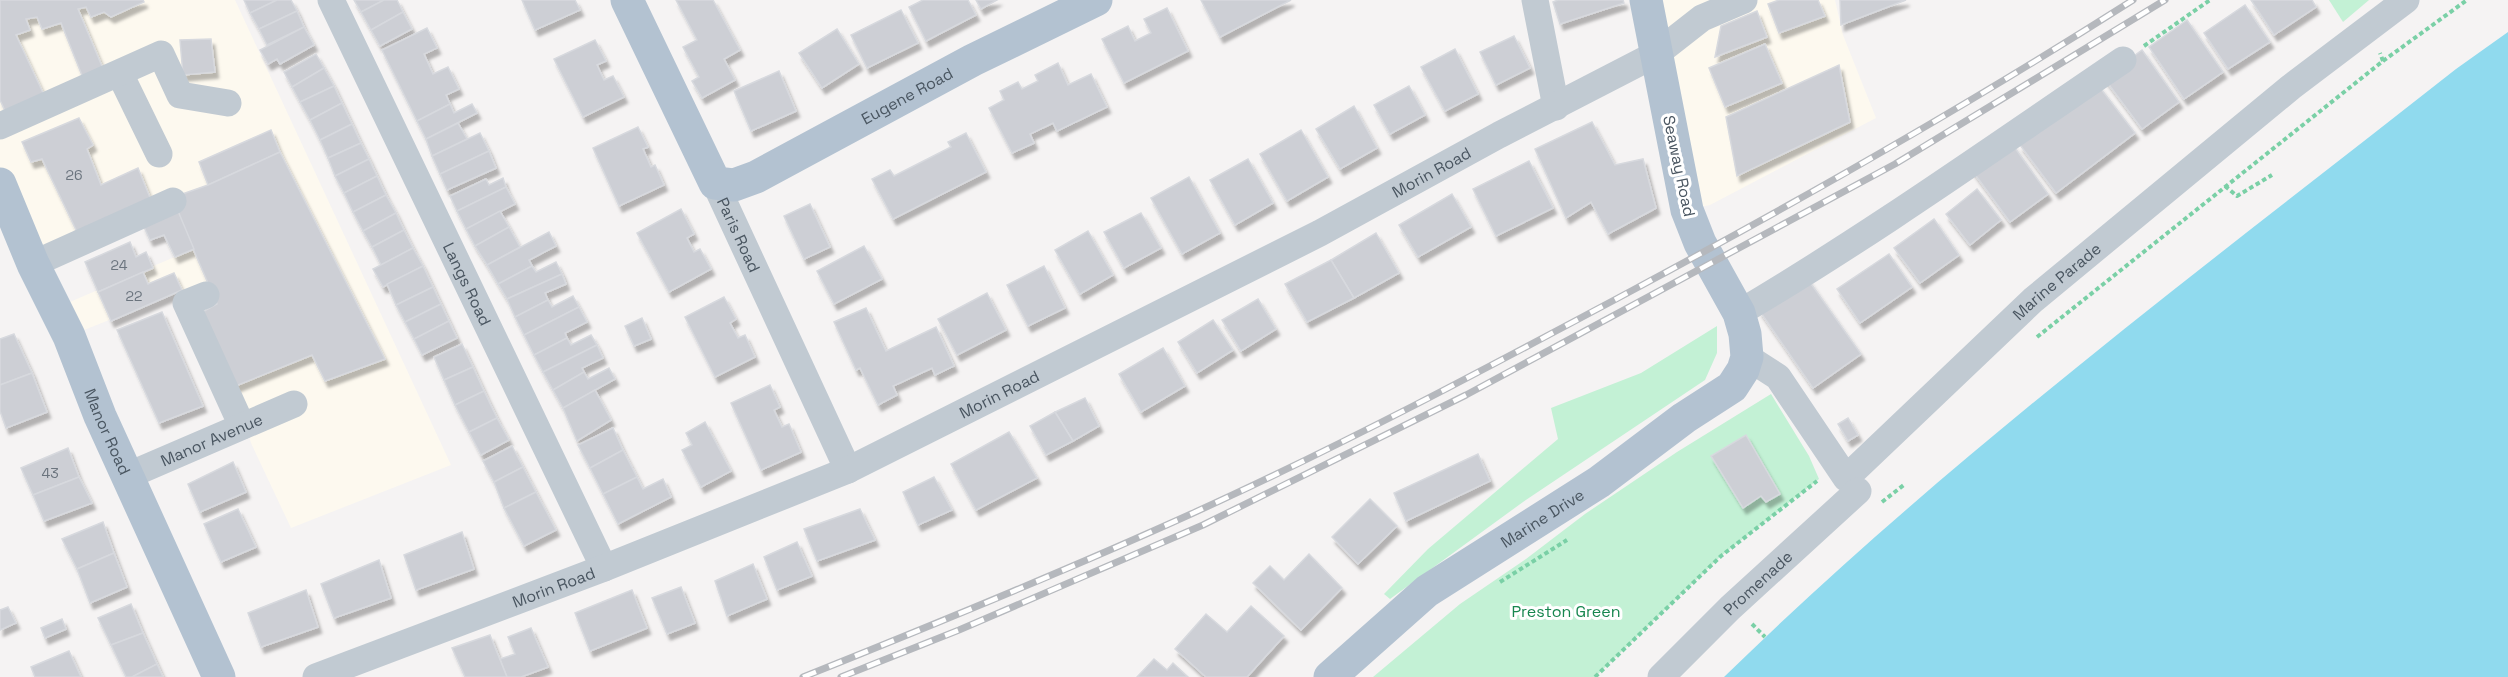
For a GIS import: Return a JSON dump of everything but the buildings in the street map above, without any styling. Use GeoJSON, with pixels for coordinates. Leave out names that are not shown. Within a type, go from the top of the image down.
{"type":"FeatureCollection","features":[{"type":"Feature","properties":{"kind":"main road","name":"Paris Road"},"geometry":{"type":"LineString","coordinates":[[627,0],[715,183]]}},
{"type":"Feature","properties":{"kind":"main road","name":"Eugene Road"},"geometry":{"type":"LineString","coordinates":[[715,183],[734,185],[756,177],[973,60],[1096,0]]}},
{"type":"Feature","properties":{"kind":"main road","name":"Seaway Road"},"geometry":{"type":"LineString","coordinates":[[1646,0],[1687,210],[1700,243],[1738,313],[1745,334],[1747,357]]}},
{"type":"Feature","properties":{"kind":"main road","name":"Manor Road"},"geometry":{"type":"LineString","coordinates":[[0,184],[33,264],[69,336],[100,416],[219,677]]}},
{"type":"Feature","properties":{"kind":"main road","name":"Marine Drive"},"geometry":{"type":"LineString","coordinates":[[1330,677],[1427,591],[1599,482],[1684,418],[1732,387],[1747,357]]}},
{"type":"Feature","properties":{"kind":"street","name":"Langs Road"},"geometry":{"type":"LineString","coordinates":[[331,0],[604,568]]}},
{"type":"Feature","properties":{"kind":"street"},"geometry":{"type":"LineString","coordinates":[[1534,0],[1556,107]]}},
{"type":"Feature","properties":{"kind":"street","name":"Morin Road"},"geometry":{"type":"LineString","coordinates":[[316,677],[604,568],[848,470],[1320,233],[1656,54],[1702,18],[1744,0]]}},
{"type":"Feature","properties":{"kind":"street","name":"Marine Parade"},"geometry":{"type":"LineString","coordinates":[[1747,357],[1778,377],[1846,478],[2033,300],[2291,87],[2406,0]]}},
{"type":"Feature","properties":{"kind":"street"},"geometry":{"type":"LineString","coordinates":[[0,126],[161,54],[180,95],[228,103]]}},
{"type":"Feature","properties":{"kind":"street"},"geometry":{"type":"LineString","coordinates":[[1738,313],[1809,272],[1933,191],[2123,60]]}},
{"type":"Feature","properties":{"kind":"street"},"geometry":{"type":"LineString","coordinates":[[120,74],[159,154]]}},
{"type":"Feature","properties":{"kind":"street","name":"Paris Road"},"geometry":{"type":"LineString","coordinates":[[715,183],[848,470]]}},
{"type":"Feature","properties":{"kind":"street"},"geometry":{"type":"LineString","coordinates":[[33,264],[173,201]]}},
{"type":"Feature","properties":{"kind":"street"},"geometry":{"type":"LineString","coordinates":[[206,295],[186,303],[242,426]]}},
{"type":"Feature","properties":{"kind":"street","name":"Manor Avenue"},"geometry":{"type":"LineString","coordinates":[[127,476],[294,404]]}},
{"type":"Feature","properties":{"kind":"street","name":"Promenade"},"geometry":{"type":"LineString","coordinates":[[1661,677],[1730,608],[1858,491]]}},
{"type":"Feature","properties":{"kind":"path"},"geometry":{"type":"LineString","coordinates":[[2123,60],[2210,0]]}},
{"type":"Feature","properties":{"kind":"path"},"geometry":{"type":"LineString","coordinates":[[2029,344],[2383,61],[2467,0]]}},
{"type":"Feature","properties":{"kind":"path"},"geometry":{"type":"LineString","coordinates":[[2370,27],[2383,61]]}},
{"type":"Feature","properties":{"kind":"path"},"geometry":{"type":"LineString","coordinates":[[2225,186],[2237,196],[2272,175]]}},
{"type":"Feature","properties":{"kind":"path"},"geometry":{"type":"LineString","coordinates":[[1595,677],[1721,556],[1820,479]]}},
{"type":"Feature","properties":{"kind":"path"},"geometry":{"type":"LineString","coordinates":[[1751,624],[1765,637]]}},
{"type":"Feature","properties":{"kind":"shaded area"},"geometry":{"type":"Polygon","coordinates":[[[0,0],[235,0],[451,465],[291,528],[251,443],[246,424],[182,291],[69,336],[56,308],[193,249],[178,212],[38,272],[0,184],[0,0]]]}},
{"type":"Feature","properties":{"kind":"shaded area"},"geometry":{"type":"Polygon","coordinates":[[[1646,0],[1835,0],[1843,35],[1876,118],[1710,205],[1687,210],[1646,0]]]}},
{"type":"Feature","properties":{"kind":"green space"},"geometry":{"type":"Polygon","coordinates":[[[2329,0],[2369,0],[2343,22],[2329,0]]]}},
{"type":"Feature","properties":{"kind":"green space"},"geometry":{"type":"Polygon","coordinates":[[[1717,326],[1717,353],[1705,380],[1523,502],[1390,599],[1384,594],[1428,549],[1558,439],[1551,408],[1641,373],[1717,326]]]}},
{"type":"Feature","properties":{"kind":"green space","name":"Preston Green"},"geometry":{"type":"Polygon","coordinates":[[[1771,394],[1809,456],[1819,479],[1721,556],[1595,677],[1373,677],[1460,604],[1526,559],[1585,514],[1677,452],[1771,394]]]}},
{"type":"Feature","properties":{"kind":"water"},"geometry":{"type":"Polygon","coordinates":[[[2508,32],[2508,677],[1724,677],[1810,595],[1899,516],[2082,363],[2456,69],[2508,32]]]}},
{"type":"Feature","properties":{"kind":"railway"},"geometry":{"type":"LineString","coordinates":[[803,677],[1143,536],[1414,406],[1823,186],[2010,76],[2133,0]]}},
{"type":"Feature","properties":{"kind":"railway"},"geometry":{"type":"LineString","coordinates":[[841,677],[959,630],[1203,525],[1466,395],[1895,164],[2165,0]]}}]}
